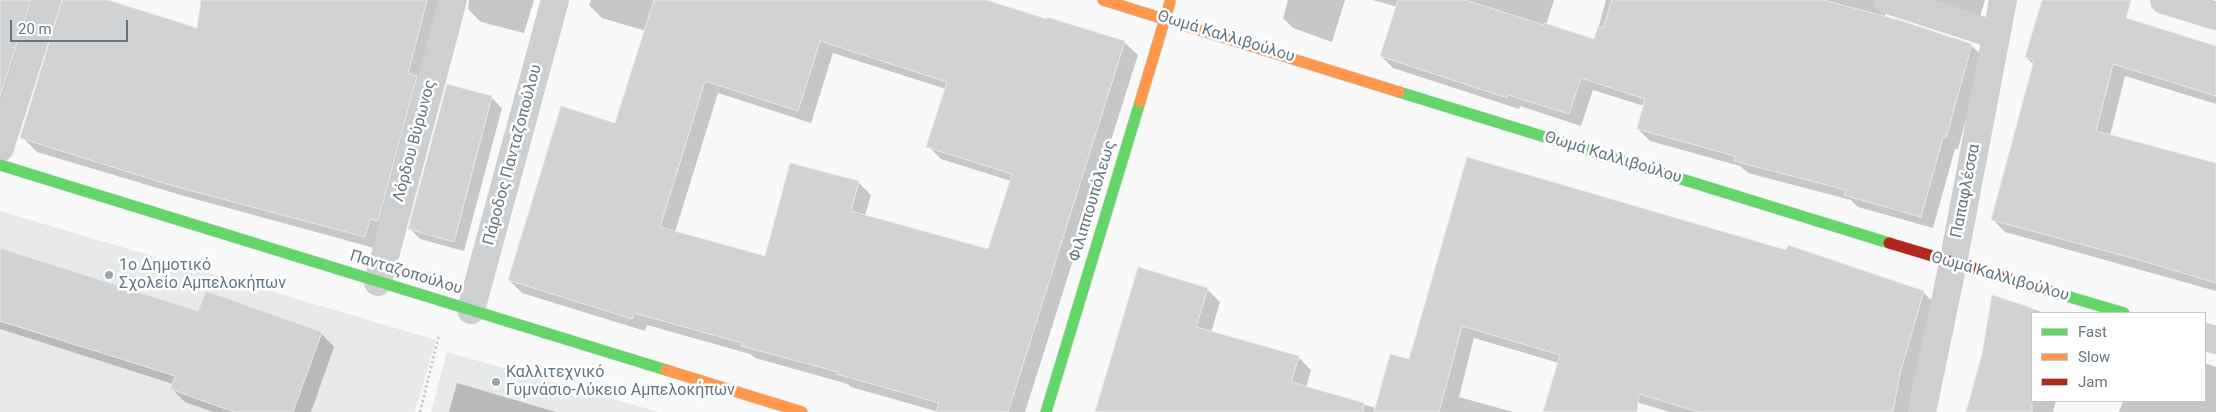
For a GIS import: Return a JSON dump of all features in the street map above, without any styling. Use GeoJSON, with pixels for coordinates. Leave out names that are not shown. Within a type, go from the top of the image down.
{"type":"FeatureCollection","features":[{"type":"Feature","properties":{"kind":"street"},"geometry":{"type":"LineString","coordinates":[[0,148],[47,0]]}},
{"type":"Feature","properties":{"kind":"street","name":"Λόρδου Βύρωνος"},"geometry":{"type":"LineString","coordinates":[[378,282],[453,0]]}},
{"type":"Feature","properties":{"kind":"street","name":"Πάροδος Πανταζοπούλου"},"geometry":{"type":"LineString","coordinates":[[459,306],[555,0]]}},
{"type":"Feature","properties":{"kind":"street","name":"Θωμά Καλλιβούλου"},"geometry":{"type":"LineString","coordinates":[[1103,0],[1953,263],[2121,312]]}},
{"type":"Feature","properties":{"kind":"street","name":"Φιλιππουπόλεως"},"geometry":{"type":"LineString","coordinates":[[1046,412],[1171,0]]}},
{"type":"Feature","properties":{"kind":"street"},"geometry":{"type":"LineString","coordinates":[[1888,0],[1996,35]]}},
{"type":"Feature","properties":{"kind":"street","name":"Παπαφλέσσα"},"geometry":{"type":"LineString","coordinates":[[1922,412],[1953,263],[2003,0]]}},
{"type":"Feature","properties":{"kind":"street"},"geometry":{"type":"LineString","coordinates":[[2164,0],[2216,16]]}},
{"type":"Feature","properties":{"kind":"street","name":"Πανταζοπούλου"},"geometry":{"type":"LineString","coordinates":[[0,165],[802,412]]}},
{"type":"Feature","properties":{"kind":"path"},"geometry":{"type":"LineString","coordinates":[[420,412],[459,306]]}},
{"type":"Feature","properties":{"kind":"shaded area","name":"1ο Δημοτικό Σχολείο Αμπελοκήπων"},"geometry":{"type":"Polygon","coordinates":[[[0,211],[436,340],[415,412],[0,412],[0,211]]]}},
{"type":"Feature","properties":{"kind":"shaded area","name":"Καλλιτεχνικό Γυμνάσιο-Λύκειο Αμπελοκήπων"},"geometry":{"type":"Polygon","coordinates":[[[447,352],[659,412],[431,412],[447,352]]]}},
{"type":"Feature","properties":{"kind":"building"},"geometry":{"type":"Polygon","coordinates":[[[0,0],[31,0],[0,96],[0,0]]]}},
{"type":"Feature","properties":{"kind":"building"},"geometry":{"type":"Polygon","coordinates":[[[62,0],[108,0],[197,28],[201,0],[427,0],[408,73],[417,76],[378,221],[370,219],[365,237],[170,185],[20,138],[62,0]]]}},
{"type":"Feature","properties":{"kind":"building"},"geometry":{"type":"Polygon","coordinates":[[[654,0],[986,0],[1125,41],[1008,412],[936,412],[939,403],[837,374],[838,372],[741,346],[742,343],[634,313],[632,319],[508,280],[561,106],[615,123],[654,0]],[[820,41],[798,111],[705,81],[660,227],[765,256],[790,163],[859,181],[851,211],[988,249],[1012,174],[926,147],[947,82],[820,41]]]}},
{"type":"Feature","properties":{"kind":"building"},"geometry":{"type":"Polygon","coordinates":[[[1398,0],[1465,0],[1594,39],[1598,26],[1603,28],[1612,0],[1823,0],[1899,20],[1972,44],[1946,138],[1943,137],[1921,217],[1844,195],[1846,190],[1734,161],[1735,156],[1637,129],[1645,99],[1581,78],[1569,114],[1508,95],[1507,98],[1380,56],[1398,0]]]}},
{"type":"Feature","properties":{"kind":"building"},"geometry":{"type":"Polygon","coordinates":[[[2042,0],[2131,0],[2126,18],[2216,46],[2216,96],[2113,64],[2096,131],[2216,163],[2216,283],[2143,261],[1991,220],[2034,60],[2025,57],[2042,0]]]}},
{"type":"Feature","properties":{"kind":"building"},"geometry":{"type":"Polygon","coordinates":[[[447,84],[492,96],[454,242],[408,229],[447,84]]]}},
{"type":"Feature","properties":{"kind":"building"},"geometry":{"type":"Polygon","coordinates":[[[1467,157],[1786,250],[1788,245],[1924,291],[1900,373],[1893,412],[1699,412],[1639,394],[1637,412],[1543,412],[1560,355],[1462,326],[1439,412],[1374,412],[1390,354],[1409,359],[1467,157]]]}},
{"type":"Feature","properties":{"kind":"building"},"geometry":{"type":"Polygon","coordinates":[[[0,248],[198,311],[206,291],[322,332],[293,412],[234,412],[170,389],[175,376],[0,321],[0,248]]]}},
{"type":"Feature","properties":{"kind":"building"},"geometry":{"type":"Polygon","coordinates":[[[1138,267],[1208,288],[1196,327],[1299,356],[1291,382],[1364,403],[1363,412],[1095,412],[1138,267]]]}},
{"type":"Feature","properties":{"kind":"building"},"geometry":{"type":"Polygon","coordinates":[[[1992,295],[2032,308],[2032,412],[1966,412],[1982,354],[1992,295]]]}},
{"type":"Feature","properties":{"kind":"traffic: fast"},"geometry":{"type":"LineString","coordinates":[[1399,92],[1889,243]]}},
{"type":"Feature","properties":{"kind":"traffic: fast"},"geometry":{"type":"LineString","coordinates":[[1046,412],[1140,102]]}},
{"type":"Feature","properties":{"kind":"traffic: fast"},"geometry":{"type":"LineString","coordinates":[[0,165],[666,370]]}},
{"type":"Feature","properties":{"kind":"traffic: fast"},"geometry":{"type":"LineString","coordinates":[[2036,287],[2121,312]]}},
{"type":"Feature","properties":{"kind":"traffic: slow"},"geometry":{"type":"LineString","coordinates":[[1103,0],[1399,92]]}},
{"type":"Feature","properties":{"kind":"traffic: slow"},"geometry":{"type":"LineString","coordinates":[[1140,102],[1170,2]]}},
{"type":"Feature","properties":{"kind":"traffic: slow"},"geometry":{"type":"LineString","coordinates":[[666,370],[802,412]]}},
{"type":"Feature","properties":{"kind":"traffic: jam"},"geometry":{"type":"LineString","coordinates":[[1889,243],[2036,287]]}},
{"type":"Feature","properties":{"kind":"place","name":"1ο Δημοτικό Σχολείο Αμπελοκήπων"},"geometry":{"type":"Point","coordinates":[109,275]}},
{"type":"Feature","properties":{"kind":"place","name":"Καλλιτεχνικό Γυμνάσιο-Λύκειο Αμπελοκήπων"},"geometry":{"type":"Point","coordinates":[496,382]}}]}
